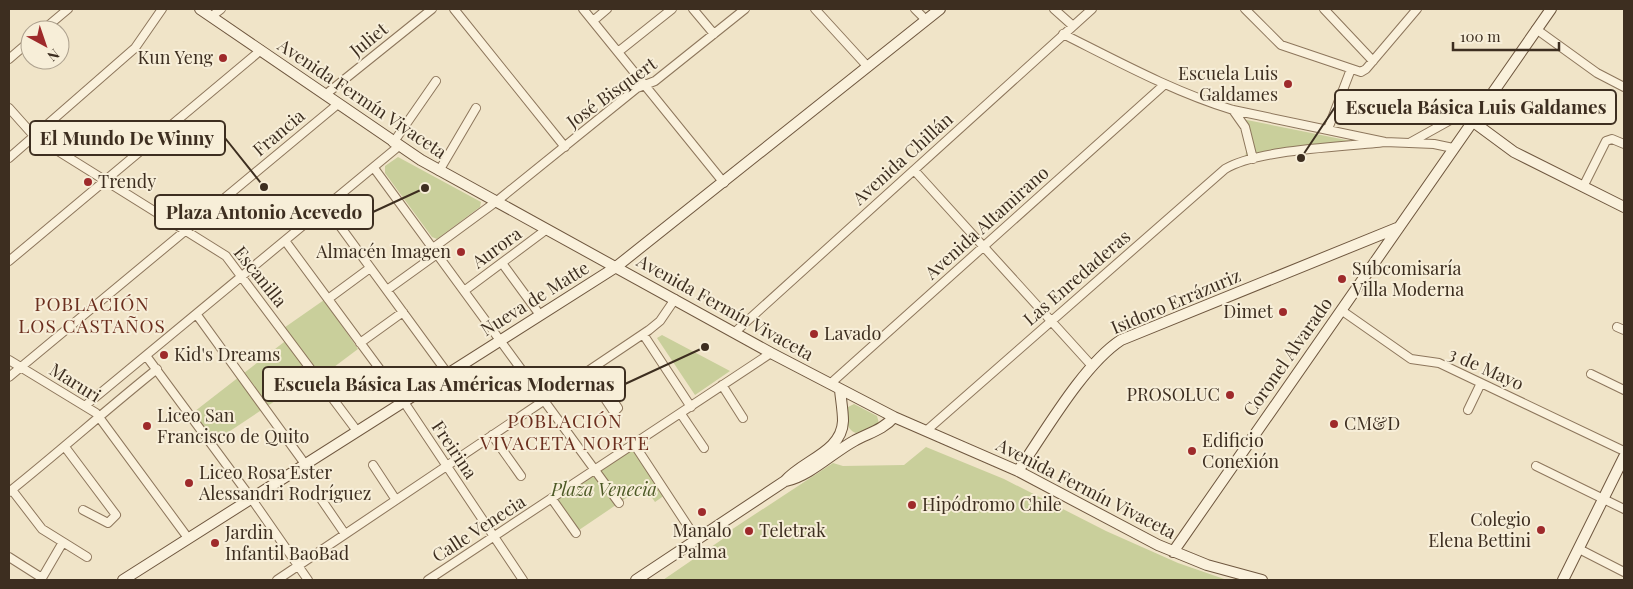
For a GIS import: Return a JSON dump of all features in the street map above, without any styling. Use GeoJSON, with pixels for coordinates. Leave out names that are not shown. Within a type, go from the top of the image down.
{"type":"FeatureCollection","features":[{"type":"Feature","properties":{"kind":"street"},"geometry":{"type":"LineString","coordinates":[[55,20],[68,9]]}},
{"type":"Feature","properties":{"kind":"street"},"geometry":{"type":"LineString","coordinates":[[9,158],[139,44],[162,9]]}},
{"type":"Feature","properties":{"kind":"street","name":"Avenida Fermín Vivaceta"},"geometry":{"type":"LineString","coordinates":[[200,9],[396,145],[771,353],[894,417],[1018,471],[1142,538],[1172,552],[1225,571],[1262,580]]}},
{"type":"Feature","properties":{"kind":"street"},"geometry":{"type":"LineString","coordinates":[[212,16],[221,9]]}},
{"type":"Feature","properties":{"kind":"street","name":"Juliet"},"geometry":{"type":"LineString","coordinates":[[325,95],[432,9]]}},
{"type":"Feature","properties":{"kind":"street"},"geometry":{"type":"LineString","coordinates":[[454,9],[565,146]]}},
{"type":"Feature","properties":{"kind":"street"},"geometry":{"type":"LineString","coordinates":[[583,9],[724,183]]}},
{"type":"Feature","properties":{"kind":"street"},"geometry":{"type":"LineString","coordinates":[[593,20],[607,9]]}},
{"type":"Feature","properties":{"kind":"street"},"geometry":{"type":"LineString","coordinates":[[618,52],[672,9]]}},
{"type":"Feature","properties":{"kind":"street"},"geometry":{"type":"LineString","coordinates":[[693,9],[714,34]]}},
{"type":"Feature","properties":{"kind":"street","name":"José Bisquert"},"geometry":{"type":"LineString","coordinates":[[387,290],[637,88],[655,81],[745,9]]}},
{"type":"Feature","properties":{"kind":"street"},"geometry":{"type":"LineString","coordinates":[[814,9],[868,67]]}},
{"type":"Feature","properties":{"kind":"street"},"geometry":{"type":"LineString","coordinates":[[915,9],[926,20]]}},
{"type":"Feature","properties":{"kind":"street","name":"Nueva de Matte"},"geometry":{"type":"LineString","coordinates":[[123,580],[616,267],[724,183],[940,9]]}},
{"type":"Feature","properties":{"kind":"street"},"geometry":{"type":"LineString","coordinates":[[1054,9],[1073,26]]}},
{"type":"Feature","properties":{"kind":"street","name":"Avenida Chillán"},"geometry":{"type":"LineString","coordinates":[[735,332],[1092,9]]}},
{"type":"Feature","properties":{"kind":"street"},"geometry":{"type":"LineString","coordinates":[[1245,9],[1280,45],[1363,72],[1416,9]]}},
{"type":"Feature","properties":{"kind":"street"},"geometry":{"type":"LineString","coordinates":[[1324,9],[1373,61]]}},
{"type":"Feature","properties":{"kind":"street","name":"Coronel Alvarado"},"geometry":{"type":"LineString","coordinates":[[1172,552],[1550,9]]}},
{"type":"Feature","properties":{"kind":"street"},"geometry":{"type":"LineString","coordinates":[[1536,29],[1597,73],[1624,86]]}},
{"type":"Feature","properties":{"kind":"street"},"geometry":{"type":"LineString","coordinates":[[1063,34],[1165,84],[1210,103],[1234,110],[1385,142],[1444,145],[1453,148]]}},
{"type":"Feature","properties":{"kind":"street"},"geometry":{"type":"LineString","coordinates":[[9,59],[20,50]]}},
{"type":"Feature","properties":{"kind":"street"},"geometry":{"type":"LineString","coordinates":[[9,261],[260,50]]}},
{"type":"Feature","properties":{"kind":"street"},"geometry":{"type":"LineString","coordinates":[[1328,129],[1351,69]]}},
{"type":"Feature","properties":{"kind":"street"},"geometry":{"type":"LineString","coordinates":[[86,406],[374,168],[396,145],[436,81]]}},
{"type":"Feature","properties":{"kind":"street","name":"Avenida Altamirano"},"geometry":{"type":"LineString","coordinates":[[830,384],[1165,84]]}},
{"type":"Feature","properties":{"kind":"street","name":"Francia"},"geometry":{"type":"LineString","coordinates":[[9,377],[338,104]]}},
{"type":"Feature","properties":{"kind":"street","name":"Escanilla"},"geometry":{"type":"LineString","coordinates":[[9,108],[34,136],[223,254],[244,277],[357,431]]}},
{"type":"Feature","properties":{"kind":"street"},"geometry":{"type":"LineString","coordinates":[[439,170],[476,108]]}},
{"type":"Feature","properties":{"kind":"street"},"geometry":{"type":"LineString","coordinates":[[1234,110],[1245,127],[1253,159]]}},
{"type":"Feature","properties":{"kind":"street"},"geometry":{"type":"LineString","coordinates":[[1409,142],[1424,136],[1456,117],[1462,116],[1472,121],[1514,152],[1624,207]]}},
{"type":"Feature","properties":{"kind":"street"},"geometry":{"type":"LineString","coordinates":[[1583,187],[1606,141],[1612,139],[1624,144]]}},
{"type":"Feature","properties":{"kind":"street","name":"Las Enredaderas"},"geometry":{"type":"LineString","coordinates":[[926,431],[1222,171],[1236,163],[1286,153],[1385,142]]}},
{"type":"Feature","properties":{"kind":"street"},"geometry":{"type":"LineString","coordinates":[[374,168],[620,503]]}},
{"type":"Feature","properties":{"kind":"street"},"geometry":{"type":"LineString","coordinates":[[914,170],[1092,366]]}},
{"type":"Feature","properties":{"kind":"street"},"geometry":{"type":"LineString","coordinates":[[326,207],[448,374]]}},
{"type":"Feature","properties":{"kind":"street","name":"Isidoro Errázuriz"},"geometry":{"type":"LineString","coordinates":[[1018,471],[1092,366],[1115,344],[1135,333],[1398,228]]}},
{"type":"Feature","properties":{"kind":"street","name":"Aurora"},"geometry":{"type":"LineString","coordinates":[[464,291],[548,229]]}},
{"type":"Feature","properties":{"kind":"street"},"geometry":{"type":"LineString","coordinates":[[1370,240],[1378,241],[1382,251]]}},
{"type":"Feature","properties":{"kind":"street","name":"Freirina"},"geometry":{"type":"LineString","coordinates":[[286,242],[404,402],[523,580]]}},
{"type":"Feature","properties":{"kind":"street"},"geometry":{"type":"LineString","coordinates":[[502,263],[540,315]]}},
{"type":"Feature","properties":{"kind":"street"},"geometry":{"type":"LineString","coordinates":[[328,299],[370,268]]}},
{"type":"Feature","properties":{"kind":"street"},"geometry":{"type":"LineString","coordinates":[[277,580],[643,334],[660,321],[675,300]]}},
{"type":"Feature","properties":{"kind":"street","name":"3 de Mayo"},"geometry":{"type":"LineString","coordinates":[[1341,310],[1411,359],[1439,364],[1624,451]]}},
{"type":"Feature","properties":{"kind":"street"},"geometry":{"type":"LineString","coordinates":[[360,343],[403,312]]}},
{"type":"Feature","properties":{"kind":"street"},"geometry":{"type":"LineString","coordinates":[[197,315],[305,464]]}},
{"type":"Feature","properties":{"kind":"street"},"geometry":{"type":"LineString","coordinates":[[643,334],[691,407]]}},
{"type":"Feature","properties":{"kind":"street","name":"Calle Venecia"},"geometry":{"type":"LineString","coordinates":[[428,580],[437,578],[494,537],[771,353]]}},
{"type":"Feature","properties":{"kind":"street"},"geometry":{"type":"LineString","coordinates":[[147,357],[251,498],[308,580]]}},
{"type":"Feature","properties":{"kind":"street","name":"Maruri"},"geometry":{"type":"LineString","coordinates":[[9,360],[86,406],[100,417],[188,538]]}},
{"type":"Feature","properties":{"kind":"street"},"geometry":{"type":"LineString","coordinates":[[88,557],[39,527],[10,491],[157,369]]}},
{"type":"Feature","properties":{"kind":"street"},"geometry":{"type":"LineString","coordinates":[[589,370],[604,392]]}},
{"type":"Feature","properties":{"kind":"street"},"geometry":{"type":"LineString","coordinates":[[1591,374],[1624,390]]}},
{"type":"Feature","properties":{"kind":"street"},"geometry":{"type":"LineString","coordinates":[[1468,410],[1481,383]]}},
{"type":"Feature","properties":{"kind":"street"},"geometry":{"type":"LineString","coordinates":[[722,385],[743,418]]}},
{"type":"Feature","properties":{"kind":"street"},"geometry":{"type":"LineString","coordinates":[[636,580],[785,481],[796,470],[837,440],[843,422],[840,390]]}},
{"type":"Feature","properties":{"kind":"street"},"geometry":{"type":"LineString","coordinates":[[681,414],[704,448]]}},
{"type":"Feature","properties":{"kind":"street"},"geometry":{"type":"LineString","coordinates":[[785,481],[799,476],[853,442],[884,427],[894,417]]}},
{"type":"Feature","properties":{"kind":"street"},"geometry":{"type":"LineString","coordinates":[[492,435],[521,476]]}},
{"type":"Feature","properties":{"kind":"street"},"geometry":{"type":"LineString","coordinates":[[634,444],[697,540]]}},
{"type":"Feature","properties":{"kind":"street"},"geometry":{"type":"LineString","coordinates":[[64,447],[116,515],[108,523],[83,510]]}},
{"type":"Feature","properties":{"kind":"street"},"geometry":{"type":"LineString","coordinates":[[1563,580],[1624,457]]}},
{"type":"Feature","properties":{"kind":"street"},"geometry":{"type":"LineString","coordinates":[[373,465],[396,500]]}},
{"type":"Feature","properties":{"kind":"street"},"geometry":{"type":"LineString","coordinates":[[1536,466],[1624,509]]}},
{"type":"Feature","properties":{"kind":"street"},"geometry":{"type":"LineString","coordinates":[[321,499],[345,534]]}},
{"type":"Feature","properties":{"kind":"street"},"geometry":{"type":"LineString","coordinates":[[552,499],[576,533]]}},
{"type":"Feature","properties":{"kind":"street"},"geometry":{"type":"LineString","coordinates":[[9,557],[42,578],[63,542]]}},
{"type":"Feature","properties":{"kind":"street"},"geometry":{"type":"LineString","coordinates":[[1579,548],[1624,572]]}},
{"type":"Feature","properties":{"kind":"green space"},"geometry":{"type":"Polygon","coordinates":[[[1237,118],[1356,142],[1245,161],[1247,142],[1237,118]]]}},
{"type":"Feature","properties":{"kind":"green space"},"geometry":{"type":"Polygon","coordinates":[[[398,157],[481,202],[480,207],[437,239],[432,237],[385,173],[385,166],[398,157]]]}},
{"type":"Feature","properties":{"kind":"green space"},"geometry":{"type":"Polygon","coordinates":[[[324,300],[358,349],[318,379],[314,375],[212,443],[190,415],[288,339],[281,330],[324,300]]]}},
{"type":"Feature","properties":{"kind":"green space"},"geometry":{"type":"Polygon","coordinates":[[[662,335],[730,371],[695,395],[657,338],[662,335]]]}},
{"type":"Feature","properties":{"kind":"green space"},"geometry":{"type":"Polygon","coordinates":[[[854,404],[877,416],[879,423],[877,426],[856,433],[852,431],[847,423],[846,408],[854,404]]]}},
{"type":"Feature","properties":{"kind":"green space","name":"Hipódromo Chile"},"geometry":{"type":"Polygon","coordinates":[[[926,447],[1004,479],[1106,531],[1178,563],[1227,580],[663,580],[730,534],[731,530],[833,463],[843,466],[904,465],[926,447]]]}},
{"type":"Feature","properties":{"kind":"green space","name":"Plaza Venecia"},"geometry":{"type":"Polygon","coordinates":[[[631,450],[634,450],[665,495],[655,502],[644,486],[579,530],[557,501],[558,499],[631,450]]]}},
{"type":"Feature","properties":{"kind":"place","name":"Kun Yeng"},"geometry":{"type":"Point","coordinates":[223,58]}},
{"type":"Feature","properties":{"kind":"place","name":"Escuela Luis Galdames"},"geometry":{"type":"Point","coordinates":[1288,84]}},
{"type":"Feature","properties":{"kind":"place","name":"Escuela Básica Luis Galdames"},"geometry":{"type":"Point","coordinates":[1301,158]}},
{"type":"Feature","properties":{"kind":"place","name":"Trendy"},"geometry":{"type":"Point","coordinates":[88,182]}},
{"type":"Feature","properties":{"kind":"place","name":"El Mundo De Winny"},"geometry":{"type":"Point","coordinates":[264,187]}},
{"type":"Feature","properties":{"kind":"place","name":"Plaza Antonio Acevedo"},"geometry":{"type":"Point","coordinates":[425,188]}},
{"type":"Feature","properties":{"kind":"place","name":"Almacén Imagen"},"geometry":{"type":"Point","coordinates":[461,252]}},
{"type":"Feature","properties":{"kind":"place","name":"Subcomisaría Villa Moderna"},"geometry":{"type":"Point","coordinates":[1342,279]}},
{"type":"Feature","properties":{"kind":"place","name":"Dimet"},"geometry":{"type":"Point","coordinates":[1283,312]}},
{"type":"Feature","properties":{"kind":"place","name":"Lavado"},"geometry":{"type":"Point","coordinates":[814,334]}},
{"type":"Feature","properties":{"kind":"place","name":"Escuela Básica Las Américas Modernas"},"geometry":{"type":"Point","coordinates":[705,347]}},
{"type":"Feature","properties":{"kind":"place","name":"Kid's Dreams"},"geometry":{"type":"Point","coordinates":[164,355]}},
{"type":"Feature","properties":{"kind":"place","name":"PROSOLUC"},"geometry":{"type":"Point","coordinates":[1230,395]}},
{"type":"Feature","properties":{"kind":"place","name":"CM&D"},"geometry":{"type":"Point","coordinates":[1334,424]}},
{"type":"Feature","properties":{"kind":"place","name":"Liceo San Francisco de Quito"},"geometry":{"type":"Point","coordinates":[147,426]}},
{"type":"Feature","properties":{"kind":"place","name":"Edificio Conexión"},"geometry":{"type":"Point","coordinates":[1192,451]}},
{"type":"Feature","properties":{"kind":"place","name":"Liceo Rosa Ester Alessandri Rodríguez"},"geometry":{"type":"Point","coordinates":[189,483]}},
{"type":"Feature","properties":{"kind":"place","name":"Hipódromo Chile"},"geometry":{"type":"Point","coordinates":[912,505]}},
{"type":"Feature","properties":{"kind":"place","name":"Manalo Palma"},"geometry":{"type":"Point","coordinates":[702,512]}},
{"type":"Feature","properties":{"kind":"place","name":"Colegio Elena Bettini"},"geometry":{"type":"Point","coordinates":[1541,530]}},
{"type":"Feature","properties":{"kind":"place","name":"Teletrak"},"geometry":{"type":"Point","coordinates":[749,531]}},
{"type":"Feature","properties":{"kind":"place","name":"Jardin Infantil BaoBad"},"geometry":{"type":"Point","coordinates":[215,543]}},
{"type":"Feature","properties":{"kind":"district","name":"POBLACIÓN LOS CASTAÑOS"},"geometry":{"type":"Point","coordinates":[92,315]}},
{"type":"Feature","properties":{"kind":"district","name":"POBLACIÓN VIVACETA NORTE"},"geometry":{"type":"Point","coordinates":[565,432]}}]}
